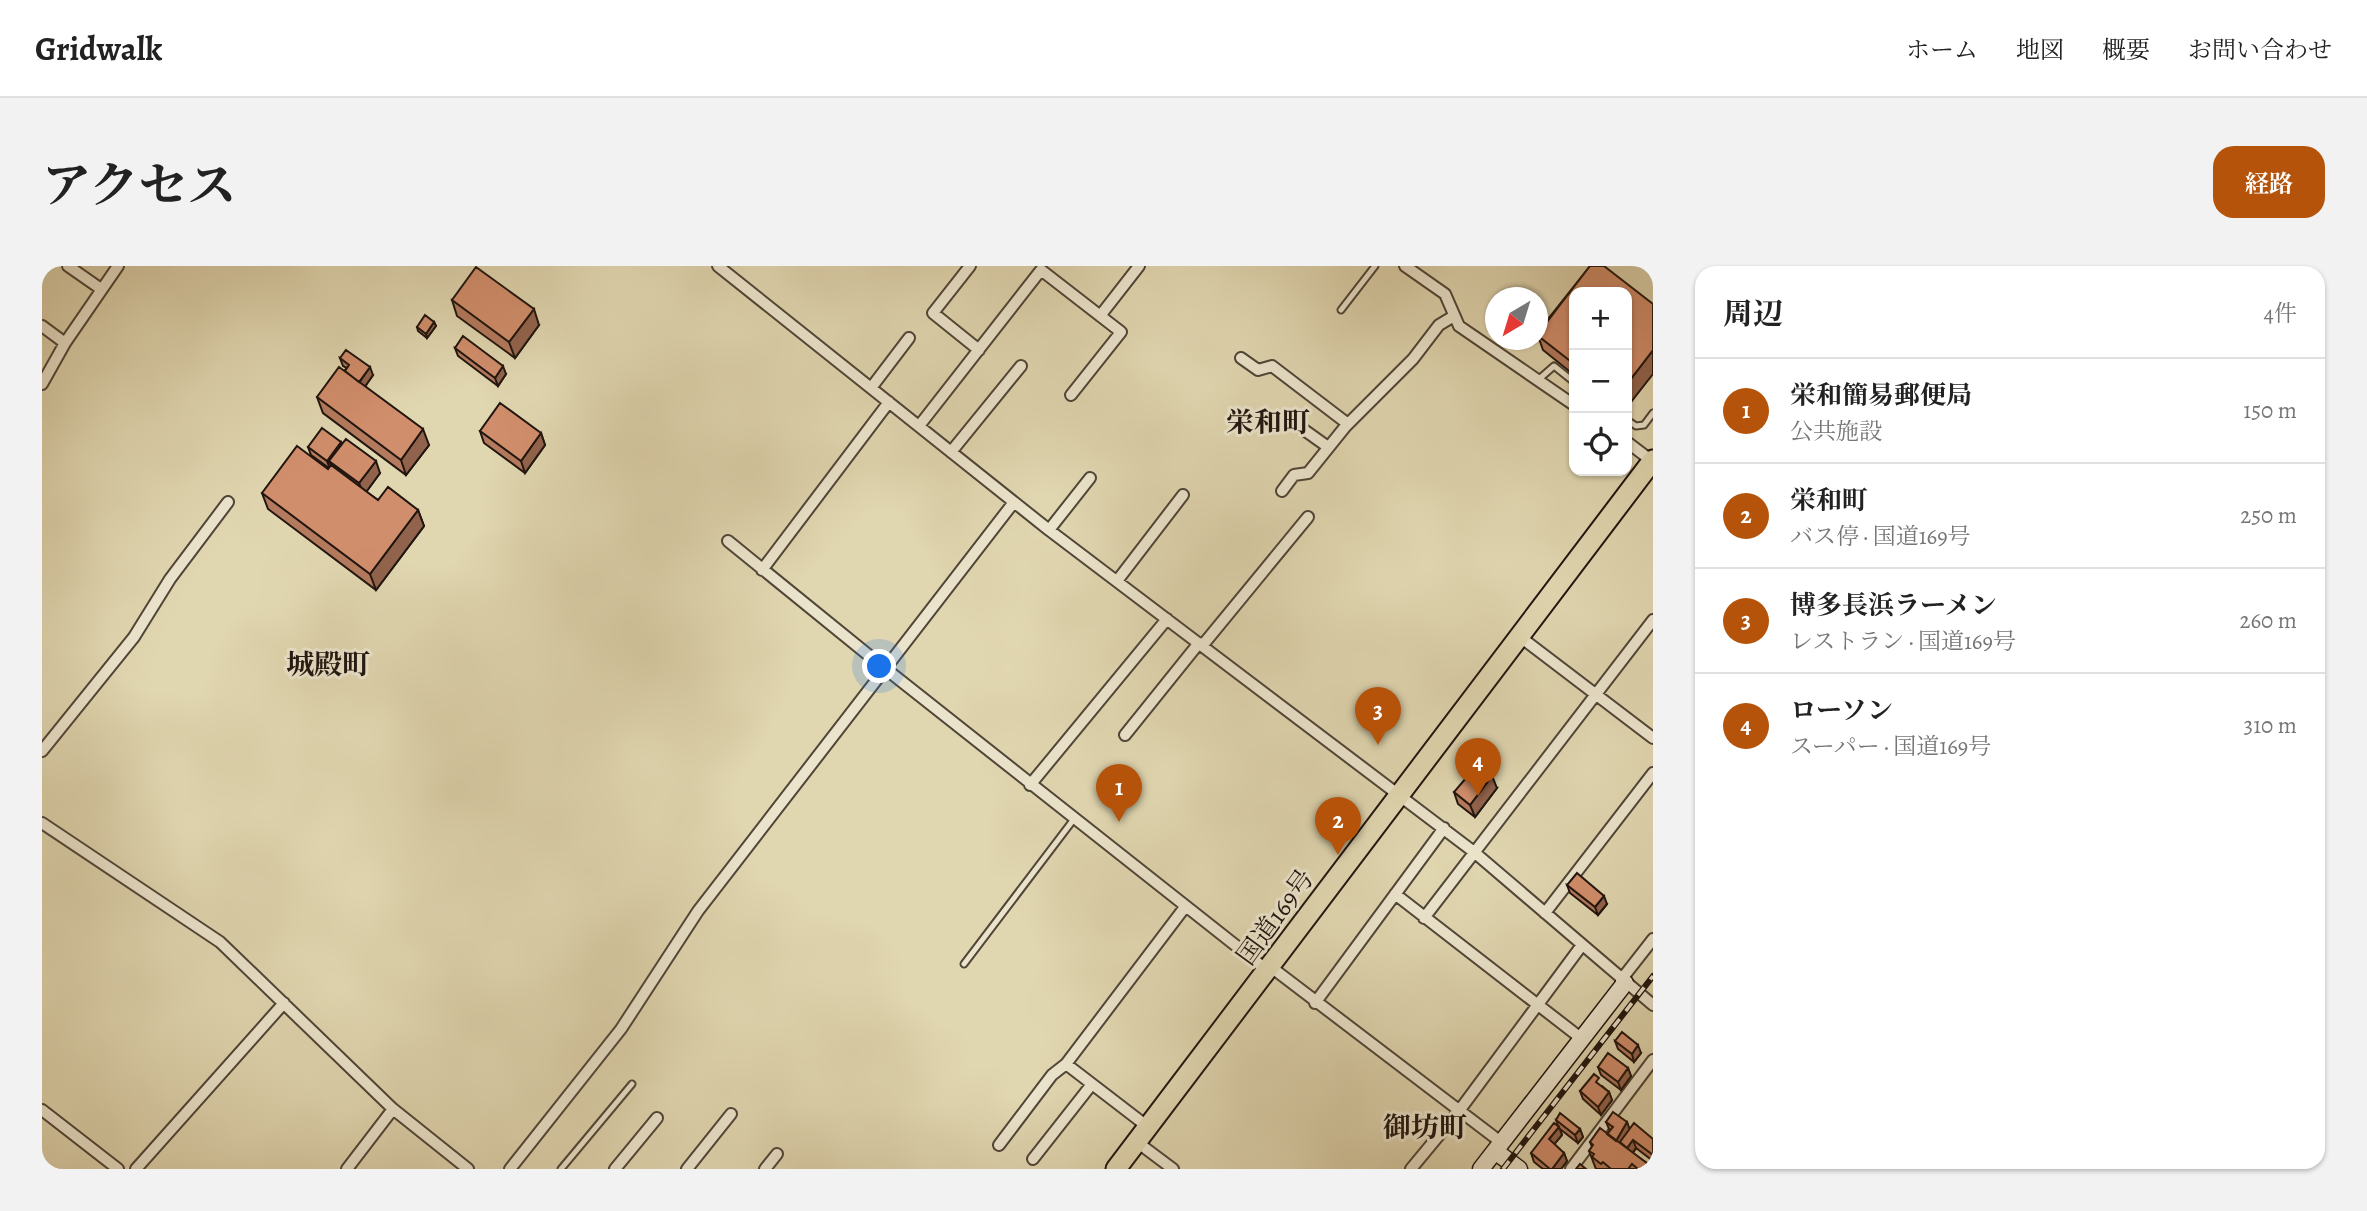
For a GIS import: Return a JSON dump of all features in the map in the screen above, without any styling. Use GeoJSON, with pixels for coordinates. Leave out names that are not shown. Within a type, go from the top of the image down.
{"type":"FeatureCollection","features":[{"type":"Feature","properties":{"kind":"highway","name":"国道169号"},"geometry":{"type":"LineString","coordinates":[[1116,1169],[1270,969],[1399,794],[1651,467]]}},
{"type":"Feature","properties":{"kind":"street"},"geometry":{"type":"LineString","coordinates":[[68,266],[101,289]]}},
{"type":"Feature","properties":{"kind":"street"},"geometry":{"type":"LineString","coordinates":[[42,384],[65,343],[118,266]]}},
{"type":"Feature","properties":{"kind":"street"},"geometry":{"type":"LineString","coordinates":[[718,266],[1049,530],[1444,828],[1653,1005]]}},
{"type":"Feature","properties":{"kind":"street"},"geometry":{"type":"LineString","coordinates":[[970,266],[933,313],[979,350]]}},
{"type":"Feature","properties":{"kind":"street"},"geometry":{"type":"LineString","coordinates":[[1100,316],[1139,266]]}},
{"type":"Feature","properties":{"kind":"street"},"geometry":{"type":"LineString","coordinates":[[1405,266],[1445,294],[1459,326],[1569,402]]}},
{"type":"Feature","properties":{"kind":"street"},"geometry":{"type":"LineString","coordinates":[[919,426],[1041,270],[1121,332],[1071,396]]}},
{"type":"Feature","properties":{"kind":"street"},"geometry":{"type":"LineString","coordinates":[[1282,491],[1294,475],[1308,473],[1348,424],[1413,359],[1439,325],[1454,316]]}},
{"type":"Feature","properties":{"kind":"street"},"geometry":{"type":"LineString","coordinates":[[42,327],[65,343]]}},
{"type":"Feature","properties":{"kind":"street"},"geometry":{"type":"LineString","coordinates":[[871,388],[909,338]]}},
{"type":"Feature","properties":{"kind":"street"},"geometry":{"type":"LineString","coordinates":[[1241,358],[1258,370],[1272,366],[1348,424]]}},
{"type":"Feature","properties":{"kind":"street"},"geometry":{"type":"LineString","coordinates":[[951,452],[1021,366]]}},
{"type":"Feature","properties":{"kind":"street"},"geometry":{"type":"LineString","coordinates":[[762,570],[889,402]]}},
{"type":"Feature","properties":{"kind":"street"},"geometry":{"type":"LineString","coordinates":[[1293,422],[1328,447]]}},
{"type":"Feature","properties":{"kind":"street"},"geometry":{"type":"LineString","coordinates":[[1632,447],[1651,467]]}},
{"type":"Feature","properties":{"kind":"street"},"geometry":{"type":"LineString","coordinates":[[1049,530],[1090,478]]}},
{"type":"Feature","properties":{"kind":"street"},"geometry":{"type":"LineString","coordinates":[[1116,581],[1183,495]]}},
{"type":"Feature","properties":{"kind":"street"},"geometry":{"type":"LineString","coordinates":[[42,751],[134,637],[170,579],[229,502]]}},
{"type":"Feature","properties":{"kind":"street"},"geometry":{"type":"LineString","coordinates":[[510,1169],[621,1030],[698,912],[1014,502]]}},
{"type":"Feature","properties":{"kind":"street"},"geometry":{"type":"LineString","coordinates":[[1125,735],[1308,517]]}},
{"type":"Feature","properties":{"kind":"street"},"geometry":{"type":"LineString","coordinates":[[728,541],[1185,907],[1459,1111],[1519,1169]]}},
{"type":"Feature","properties":{"kind":"street"},"geometry":{"type":"LineString","coordinates":[[1030,785],[1167,619]]}},
{"type":"Feature","properties":{"kind":"street"},"geometry":{"type":"LineString","coordinates":[[1424,918],[1653,620]]}},
{"type":"Feature","properties":{"kind":"street"},"geometry":{"type":"LineString","coordinates":[[1520,636],[1653,738]]}},
{"type":"Feature","properties":{"kind":"street"},"geometry":{"type":"LineString","coordinates":[[1545,913],[1653,773]]}},
{"type":"Feature","properties":{"kind":"street"},"geometry":{"type":"LineString","coordinates":[[42,823],[220,942],[393,1109],[468,1169]]}},
{"type":"Feature","properties":{"kind":"street"},"geometry":{"type":"LineString","coordinates":[[1315,1003],[1444,828]]}},
{"type":"Feature","properties":{"kind":"street"},"geometry":{"type":"LineString","coordinates":[[1395,894],[1582,1039]]}},
{"type":"Feature","properties":{"kind":"street"},"geometry":{"type":"LineString","coordinates":[[999,1145],[1052,1075],[1066,1064],[1185,907]]}},
{"type":"Feature","properties":{"kind":"street"},"geometry":{"type":"LineString","coordinates":[[1481,1169],[1582,1039],[1653,939]]}},
{"type":"Feature","properties":{"kind":"street"},"geometry":{"type":"LineString","coordinates":[[1410,1169],[1459,1111],[1582,946]]}},
{"type":"Feature","properties":{"kind":"street"},"geometry":{"type":"LineString","coordinates":[[136,1169],[284,1003]]}},
{"type":"Feature","properties":{"kind":"street"},"geometry":{"type":"LineString","coordinates":[[1571,1169],[1653,1060]]}},
{"type":"Feature","properties":{"kind":"street"},"geometry":{"type":"LineString","coordinates":[[1066,1064],[1092,1084],[1142,1134],[1172,1169]]}},
{"type":"Feature","properties":{"kind":"street"},"geometry":{"type":"LineString","coordinates":[[1033,1160],[1092,1084]]}},
{"type":"Feature","properties":{"kind":"street"},"geometry":{"type":"LineString","coordinates":[[347,1169],[393,1109]]}},
{"type":"Feature","properties":{"kind":"street"},"geometry":{"type":"LineString","coordinates":[[42,1110],[118,1169]]}},
{"type":"Feature","properties":{"kind":"street"},"geometry":{"type":"LineString","coordinates":[[687,1169],[731,1114]]}},
{"type":"Feature","properties":{"kind":"street"},"geometry":{"type":"LineString","coordinates":[[615,1169],[657,1118]]}},
{"type":"Feature","properties":{"kind":"street"},"geometry":{"type":"LineString","coordinates":[[765,1169],[777,1154]]}},
{"type":"Feature","properties":{"kind":"lane"},"geometry":{"type":"LineString","coordinates":[[1341,310],[1375,266]]}},
{"type":"Feature","properties":{"kind":"lane"},"geometry":{"type":"LineString","coordinates":[[1538,380],[1554,366],[1569,378]]}},
{"type":"Feature","properties":{"kind":"lane"},"geometry":{"type":"LineString","coordinates":[[1632,423],[1644,425],[1653,413]]}},
{"type":"Feature","properties":{"kind":"lane"},"geometry":{"type":"LineString","coordinates":[[964,964],[1074,819]]}},
{"type":"Feature","properties":{"kind":"lane"},"geometry":{"type":"LineString","coordinates":[[561,1169],[632,1084]]}},
{"type":"Feature","properties":{"kind":"building"},"geometry":{"type":"Polygon","coordinates":[[[1590,266],[1604,266],[1631,287],[1574,287],[1590,266]]]}},
{"type":"Feature","properties":{"kind":"building"},"geometry":{"type":"Polygon","coordinates":[[[476,267],[534,309],[509,342],[452,300],[476,267]]]}},
{"type":"Feature","properties":{"kind":"building"},"geometry":{"type":"Polygon","coordinates":[[[1632,288],[1653,304],[1653,350],[1632,377],[1632,288]]]}},
{"type":"Feature","properties":{"kind":"building"},"geometry":{"type":"Polygon","coordinates":[[[1569,293],[1569,360],[1548,344],[1548,321],[1569,293]]]}},
{"type":"Feature","properties":{"kind":"building"},"geometry":{"type":"Polygon","coordinates":[[[425,315],[434,322],[426,334],[417,327],[425,315]]]}},
{"type":"Feature","properties":{"kind":"building"},"geometry":{"type":"Polygon","coordinates":[[[463,336],[503,366],[495,378],[455,348],[463,336]]]}},
{"type":"Feature","properties":{"kind":"building"},"geometry":{"type":"Polygon","coordinates":[[[346,350],[370,367],[359,382],[345,371],[349,365],[340,358],[346,350]]]}},
{"type":"Feature","properties":{"kind":"building"},"geometry":{"type":"Polygon","coordinates":[[[339,367],[423,429],[401,460],[317,397],[339,367]]]}},
{"type":"Feature","properties":{"kind":"building"},"geometry":{"type":"Polygon","coordinates":[[[500,403],[541,433],[521,461],[480,431],[500,403]]]}},
{"type":"Feature","properties":{"kind":"building"},"geometry":{"type":"Polygon","coordinates":[[[322,428],[341,442],[327,461],[308,447],[322,428]]]}},
{"type":"Feature","properties":{"kind":"building"},"geometry":{"type":"Polygon","coordinates":[[[346,439],[376,461],[359,483],[329,461],[346,439]]]}},
{"type":"Feature","properties":{"kind":"building"},"geometry":{"type":"Polygon","coordinates":[[[297,446],[328,469],[331,465],[378,500],[388,487],[418,510],[370,574],[262,493],[297,446]]]}},
{"type":"Feature","properties":{"kind":"building"},"geometry":{"type":"Polygon","coordinates":[[[1478,764],[1492,776],[1470,805],[1454,792],[1478,764]]]}},
{"type":"Feature","properties":{"kind":"building"},"geometry":{"type":"Polygon","coordinates":[[[1577,873],[1604,896],[1595,907],[1567,885],[1577,873]]]}},
{"type":"Feature","properties":{"kind":"building"},"geometry":{"type":"Polygon","coordinates":[[[1622,1032],[1638,1045],[1632,1054],[1615,1041],[1622,1032]]]}},
{"type":"Feature","properties":{"kind":"building"},"geometry":{"type":"Polygon","coordinates":[[[1608,1053],[1628,1068],[1618,1082],[1598,1067],[1608,1053]]]}},
{"type":"Feature","properties":{"kind":"building"},"geometry":{"type":"Polygon","coordinates":[[[1594,1074],[1599,1078],[1596,1082],[1609,1092],[1598,1107],[1580,1091],[1594,1074]]]}},
{"type":"Feature","properties":{"kind":"building"},"geometry":{"type":"Polygon","coordinates":[[[1613,1112],[1627,1122],[1616,1141],[1607,1134],[1613,1127],[1606,1122],[1613,1112]]]}},
{"type":"Feature","properties":{"kind":"building"},"geometry":{"type":"Polygon","coordinates":[[[1560,1113],[1580,1129],[1575,1135],[1556,1120],[1560,1113]]]}},
{"type":"Feature","properties":{"kind":"building"},"geometry":{"type":"Polygon","coordinates":[[[1554,1123],[1559,1127],[1549,1139],[1564,1153],[1550,1169],[1531,1153],[1554,1123]]]}},
{"type":"Feature","properties":{"kind":"building"},"geometry":{"type":"Polygon","coordinates":[[[1634,1123],[1653,1139],[1653,1155],[1633,1140],[1627,1148],[1620,1142],[1634,1123]]]}},
{"type":"Feature","properties":{"kind":"building"},"geometry":{"type":"Polygon","coordinates":[[[1600,1128],[1648,1164],[1645,1169],[1638,1169],[1632,1164],[1628,1169],[1611,1169],[1592,1157],[1594,1154],[1589,1151],[1593,1145],[1590,1142],[1600,1128]]]}},
{"type":"Feature","properties":{"kind":"railway"},"geometry":{"type":"LineString","coordinates":[[1503,1169],[1653,976]]}},
{"type":"Feature","properties":{"kind":"place","name":"博多長浜ラーメン"},"geometry":{"type":"Point","coordinates":[1378,745]}},
{"type":"Feature","properties":{"kind":"place","name":"ローソン"},"geometry":{"type":"Point","coordinates":[1478,796]}},
{"type":"Feature","properties":{"kind":"place","name":"栄和簡易郵便局"},"geometry":{"type":"Point","coordinates":[1119,822]}},
{"type":"Feature","properties":{"kind":"place","name":"栄和町"},"geometry":{"type":"Point","coordinates":[1338,855]}},
{"type":"Feature","properties":{"kind":"district","name":"栄和町"},"geometry":{"type":"Point","coordinates":[1268,422]}},
{"type":"Feature","properties":{"kind":"district","name":"城殿町"},"geometry":{"type":"Point","coordinates":[328,664]}},
{"type":"Feature","properties":{"kind":"district","name":"御坊町"},"geometry":{"type":"Point","coordinates":[1425,1127]}}]}
